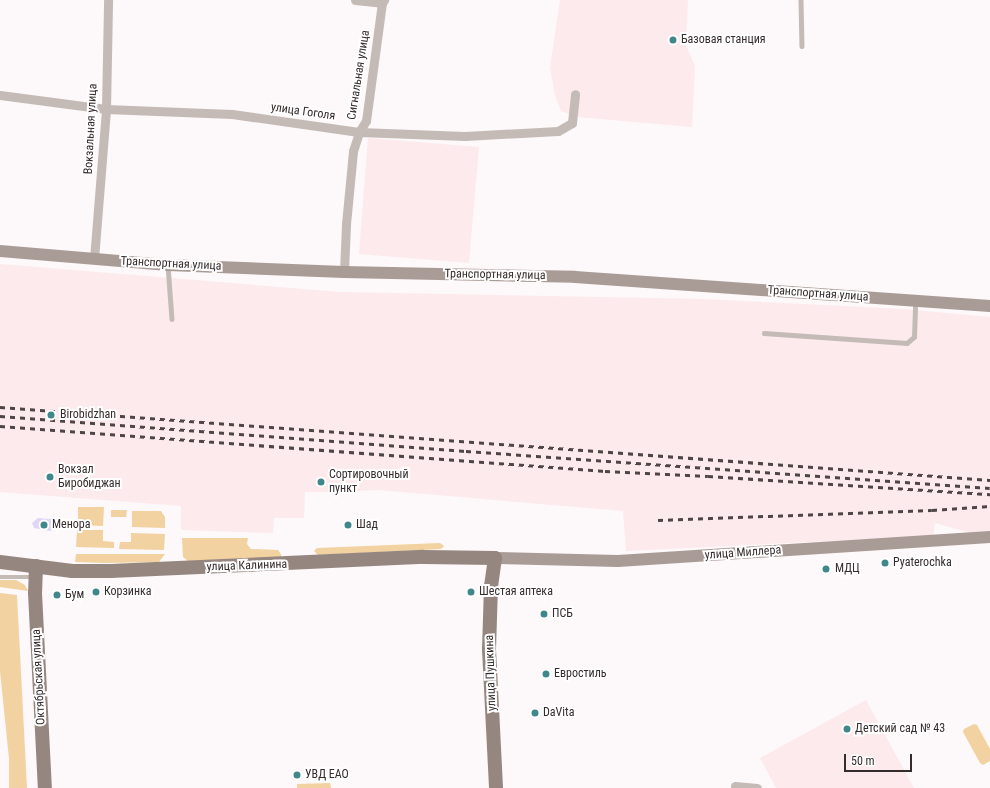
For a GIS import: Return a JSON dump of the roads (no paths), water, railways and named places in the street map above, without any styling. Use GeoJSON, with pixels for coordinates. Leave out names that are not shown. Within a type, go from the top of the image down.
{"type":"FeatureCollection","features":[{"type":"Feature","properties":{"kind":"main road","name":"Транспортная улица"},"geometry":{"type":"LineString","coordinates":[[0,251],[168,265],[344,272],[575,277],[990,306]]}},
{"type":"Feature","properties":{"kind":"main road","name":"улица Миллера"},"geometry":{"type":"LineString","coordinates":[[495,558],[618,561],[990,537]]}},
{"type":"Feature","properties":{"kind":"main road","name":"улица Калинина"},"geometry":{"type":"LineString","coordinates":[[0,562],[36,572],[111,571],[424,558],[495,558]]}},
{"type":"Feature","properties":{"kind":"main road","name":"улица Пушкина"},"geometry":{"type":"LineString","coordinates":[[495,558],[491,586],[489,649],[496,788]]}},
{"type":"Feature","properties":{"kind":"main road","name":"Октябрьская улица"},"geometry":{"type":"LineString","coordinates":[[36,572],[45,788]]}},
{"type":"Feature","properties":{"kind":"street","name":"Вокзальная улица"},"geometry":{"type":"LineString","coordinates":[[94,259],[106,109],[108,0]]}},
{"type":"Feature","properties":{"kind":"street"},"geometry":{"type":"LineString","coordinates":[[354,0],[383,2]]}},
{"type":"Feature","properties":{"kind":"street","name":"Сигнальная улица"},"geometry":{"type":"LineString","coordinates":[[344,272],[354,151],[359,132],[366,121],[383,2]]}},
{"type":"Feature","properties":{"kind":"street","name":"улица Гоголя"},"geometry":{"type":"LineString","coordinates":[[0,95],[106,109],[232,114],[359,132],[465,136],[558,131],[572,123],[576,94]]}},
{"type":"Feature","properties":{"kind":"street"},"geometry":{"type":"LineString","coordinates":[[735,786],[757,788]]}},
{"type":"Feature","properties":{"kind":"lane"},"geometry":{"type":"LineString","coordinates":[[801,0],[802,46]]}},
{"type":"Feature","properties":{"kind":"lane"},"geometry":{"type":"LineString","coordinates":[[168,265],[172,319]]}},
{"type":"Feature","properties":{"kind":"lane"},"geometry":{"type":"LineString","coordinates":[[764,334],[907,343],[914,337],[915,301]]}},
{"type":"Feature","properties":{"kind":"lane"},"geometry":{"type":"LineString","coordinates":[[0,577],[36,572]]}},
{"type":"Feature","properties":{"kind":"railway"},"geometry":{"type":"LineString","coordinates":[[0,407],[990,480]]}},
{"type":"Feature","properties":{"kind":"railway"},"geometry":{"type":"LineString","coordinates":[[0,416],[990,488]]}},
{"type":"Feature","properties":{"kind":"railway"},"geometry":{"type":"LineString","coordinates":[[0,426],[605,471],[990,494]]}},
{"type":"Feature","properties":{"kind":"railway"},"geometry":{"type":"LineString","coordinates":[[658,520],[932,510],[990,506]]}},
{"type":"Feature","properties":{"kind":"place","name":"Базовая станция"},"geometry":{"type":"Point","coordinates":[673,40]}},
{"type":"Feature","properties":{"kind":"place","name":"Birobidzhan"},"geometry":{"type":"Point","coordinates":[51,415]}},
{"type":"Feature","properties":{"kind":"place","name":"Вокзал Биробиджан"},"geometry":{"type":"Point","coordinates":[50,477]}},
{"type":"Feature","properties":{"kind":"place","name":"Сортировочный пункт"},"geometry":{"type":"Point","coordinates":[321,482]}},
{"type":"Feature","properties":{"kind":"place","name":"Менора"},"geometry":{"type":"Point","coordinates":[44,525]}},
{"type":"Feature","properties":{"kind":"place","name":"Шад"},"geometry":{"type":"Point","coordinates":[348,525]}},
{"type":"Feature","properties":{"kind":"place","name":"Pyaterochka"},"geometry":{"type":"Point","coordinates":[885,563]}},
{"type":"Feature","properties":{"kind":"place","name":"МДЦ"},"geometry":{"type":"Point","coordinates":[826,569]}},
{"type":"Feature","properties":{"kind":"place","name":"Корзинка"},"geometry":{"type":"Point","coordinates":[96,592]}},
{"type":"Feature","properties":{"kind":"place","name":"Шестая аптека"},"geometry":{"type":"Point","coordinates":[471,592]}},
{"type":"Feature","properties":{"kind":"place","name":"Бум"},"geometry":{"type":"Point","coordinates":[57,595]}},
{"type":"Feature","properties":{"kind":"place","name":"ПСБ"},"geometry":{"type":"Point","coordinates":[544,614]}},
{"type":"Feature","properties":{"kind":"place","name":"Евростиль"},"geometry":{"type":"Point","coordinates":[546,674]}},
{"type":"Feature","properties":{"kind":"place","name":"DaVita"},"geometry":{"type":"Point","coordinates":[535,713]}},
{"type":"Feature","properties":{"kind":"place","name":"Детский сад № 43"},"geometry":{"type":"Point","coordinates":[847,729]}},
{"type":"Feature","properties":{"kind":"place","name":"УВД ЕАО"},"geometry":{"type":"Point","coordinates":[297,775]}}]}
